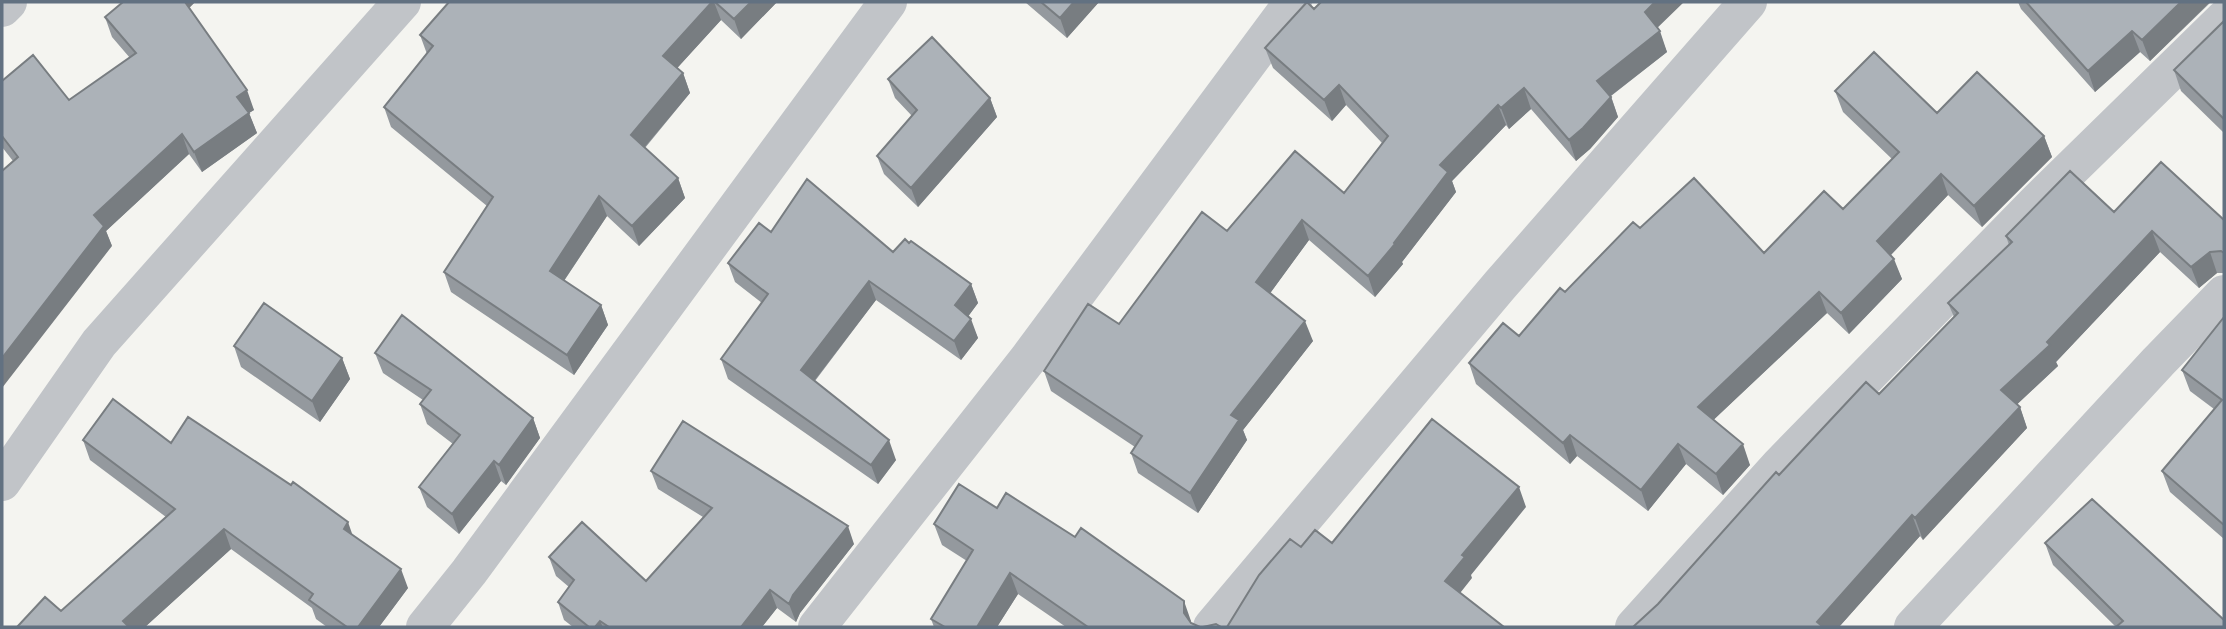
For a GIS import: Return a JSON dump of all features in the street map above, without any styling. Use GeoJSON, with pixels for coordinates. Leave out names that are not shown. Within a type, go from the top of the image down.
{"type":"FeatureCollection","features":[{"type":"Feature","properties":{"kind":"street"},"geometry":{"type":"LineString","coordinates":[[2,8],[8,2]]}},
{"type":"Feature","properties":{"kind":"street"},"geometry":{"type":"LineString","coordinates":[[2,482],[99,342],[402,2]]}},
{"type":"Feature","properties":{"kind":"street"},"geometry":{"type":"LineString","coordinates":[[425,627],[477,561],[888,2]]}},
{"type":"Feature","properties":{"kind":"street"},"geometry":{"type":"LineString","coordinates":[[817,627],[1028,359],[1293,2]]}},
{"type":"Feature","properties":{"kind":"street"},"geometry":{"type":"LineString","coordinates":[[1212,627],[1500,285],[1748,2]]}},
{"type":"Feature","properties":{"kind":"street"},"geometry":{"type":"LineString","coordinates":[[1634,627],[1780,465],[2027,213],[2224,19]]}},
{"type":"Feature","properties":{"kind":"street"},"geometry":{"type":"LineString","coordinates":[[1913,627],[2224,294]]}},
{"type":"Feature","properties":{"kind":"building"},"geometry":{"type":"Polygon","coordinates":[[[123,2],[185,2],[247,90],[237,97],[249,113],[194,152],[182,134],[94,215],[104,226],[2,358],[2,171],[18,157],[2,136],[2,81],[33,55],[69,100],[136,53],[105,17],[123,2]]]}},
{"type":"Feature","properties":{"kind":"building"},"geometry":{"type":"Polygon","coordinates":[[[449,2],[712,2],[663,56],[683,73],[631,135],[678,178],[632,226],[599,196],[550,271],[601,305],[567,355],[444,272],[493,197],[384,107],[433,46],[420,35],[449,2]]]}},
{"type":"Feature","properties":{"kind":"building"},"geometry":{"type":"Polygon","coordinates":[[[715,2],[751,2],[734,19],[715,2]]]}},
{"type":"Feature","properties":{"kind":"building"},"geometry":{"type":"Polygon","coordinates":[[[1041,2],[1074,2],[1060,18],[1041,2]]]}},
{"type":"Feature","properties":{"kind":"building"},"geometry":{"type":"Polygon","coordinates":[[[1307,2],[1314,9],[1321,2],[1655,2],[1645,12],[1660,31],[1597,81],[1611,97],[1569,140],[1524,88],[1501,108],[1498,105],[1440,165],[1448,172],[1368,276],[1302,220],[1256,282],[1305,321],[1231,415],[1239,420],[1190,493],[1131,453],[1142,436],[1044,371],[1088,304],[1119,324],[1202,212],[1227,231],[1295,151],[1344,193],[1388,136],[1339,85],[1324,100],[1265,48],[1307,2]]]}},
{"type":"Feature","properties":{"kind":"building"},"geometry":{"type":"Polygon","coordinates":[[[2026,2],[2181,2],[2142,40],[2132,31],[2088,71],[2026,2]]]}},
{"type":"Feature","properties":{"kind":"building"},"geometry":{"type":"Polygon","coordinates":[[[2224,21],[2224,119],[2174,70],[2224,21]]]}},
{"type":"Feature","properties":{"kind":"building"},"geometry":{"type":"Polygon","coordinates":[[[932,37],[990,98],[911,188],[877,156],[917,110],[888,79],[932,37]]]}},
{"type":"Feature","properties":{"kind":"building"},"geometry":{"type":"Polygon","coordinates":[[[1874,52],[1937,113],[1977,72],[2044,136],[1974,206],[1941,174],[1877,241],[1894,259],[1841,313],[1819,292],[1698,407],[1743,444],[1716,474],[1678,444],[1641,490],[1570,435],[1563,443],[1469,363],[1503,323],[1519,336],[1560,288],[1565,292],[1633,222],[1640,228],[1694,178],[1764,253],[1824,191],[1843,209],[1899,152],[1835,91],[1874,52]]]}},
{"type":"Feature","properties":{"kind":"building"},"geometry":{"type":"Polygon","coordinates":[[[2161,162],[2224,220],[2224,253],[2210,252],[2191,267],[2152,231],[2047,342],[2050,345],[2001,390],[2020,407],[1915,518],[1912,515],[1817,622],[1823,627],[1633,627],[1658,604],[1776,472],[1779,475],[1866,382],[1879,394],[1958,313],[1948,303],[2012,242],[2006,236],[2070,171],[2114,212],[2161,162]]]}},
{"type":"Feature","properties":{"kind":"building"},"geometry":{"type":"Polygon","coordinates":[[[807,179],[893,252],[905,239],[909,243],[911,241],[971,284],[955,305],[971,319],[954,341],[869,281],[801,370],[889,440],[871,465],[721,359],[768,294],[728,263],[759,223],[771,232],[807,179]]]}},
{"type":"Feature","properties":{"kind":"building"},"geometry":{"type":"Polygon","coordinates":[[[264,303],[342,358],[312,401],[234,346],[264,303]]]}},
{"type":"Feature","properties":{"kind":"building"},"geometry":{"type":"Polygon","coordinates":[[[402,315],[533,418],[499,465],[494,461],[452,514],[419,487],[460,435],[420,404],[431,390],[375,353],[402,315]]]}},
{"type":"Feature","properties":{"kind":"building"},"geometry":{"type":"Polygon","coordinates":[[[2224,317],[2224,525],[2162,471],[2222,400],[2182,370],[2224,317]]]}},
{"type":"Feature","properties":{"kind":"building"},"geometry":{"type":"Polygon","coordinates":[[[113,399],[171,443],[188,417],[291,485],[293,482],[348,522],[344,529],[401,569],[358,627],[347,627],[309,600],[313,594],[224,529],[123,621],[129,627],[17,627],[45,597],[61,611],[175,509],[83,440],[113,399]]]}},
{"type":"Feature","properties":{"kind":"building"},"geometry":{"type":"Polygon","coordinates":[[[1432,419],[1519,487],[1462,555],[1465,557],[1445,581],[1504,627],[1227,627],[1259,575],[1290,539],[1301,547],[1315,530],[1332,543],[1432,419]]]}},
{"type":"Feature","properties":{"kind":"building"},"geometry":{"type":"Polygon","coordinates":[[[683,421],[848,526],[793,595],[789,604],[770,590],[741,627],[609,627],[600,621],[595,627],[589,627],[558,602],[574,580],[549,557],[582,522],[646,581],[712,508],[651,471],[683,421]]]}},
{"type":"Feature","properties":{"kind":"building"},"geometry":{"type":"Polygon","coordinates":[[[959,484],[997,508],[1006,493],[1075,537],[1081,528],[1184,601],[1184,613],[1191,623],[1200,627],[1088,627],[1010,573],[977,627],[945,627],[931,619],[973,550],[934,524],[959,484]]]}},
{"type":"Feature","properties":{"kind":"building"},"geometry":{"type":"Polygon","coordinates":[[[2092,499],[2224,620],[2224,627],[2116,627],[2123,621],[2045,543],[2092,499]]]}}]}
